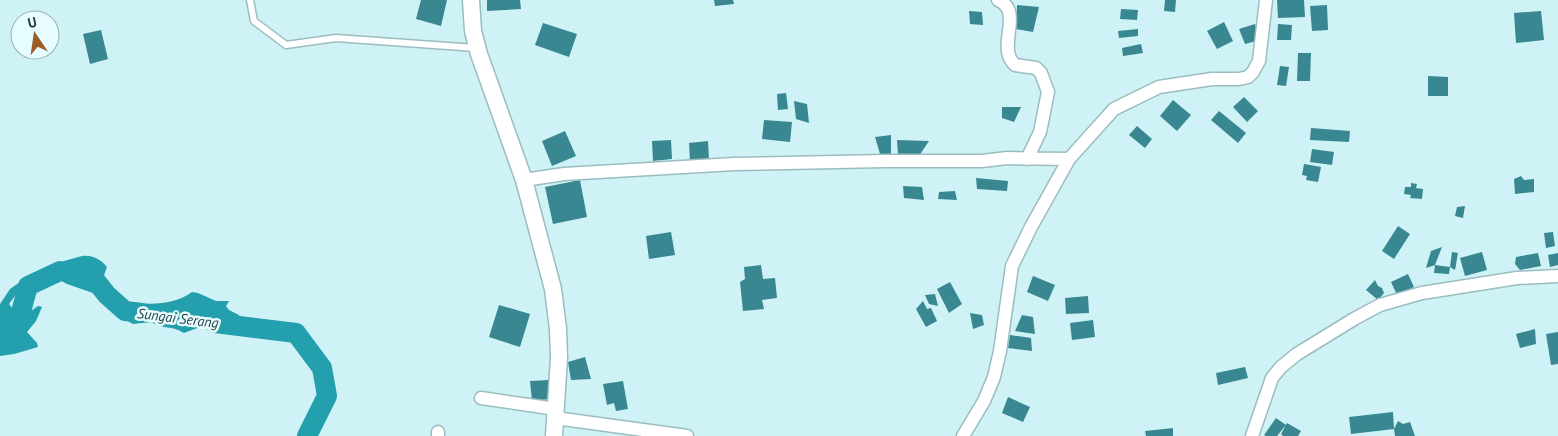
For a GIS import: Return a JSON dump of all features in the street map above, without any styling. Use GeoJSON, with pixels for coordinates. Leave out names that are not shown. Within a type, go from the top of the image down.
{"type":"FeatureCollection","features":[{"type":"Feature","properties":{"kind":"street"},"geometry":{"type":"LineString","coordinates":[[471,0],[473,31],[477,48],[524,180],[553,289],[558,329],[559,358],[554,436]]}},
{"type":"Feature","properties":{"kind":"street"},"geometry":{"type":"LineString","coordinates":[[998,0],[1003,2],[1009,9],[1009,58],[1015,65],[1036,68],[1042,73],[1048,92],[1040,132],[1027,159]]}},
{"type":"Feature","properties":{"kind":"street"},"geometry":{"type":"LineString","coordinates":[[964,436],[984,401],[994,377],[1000,351],[1012,266],[1031,227],[1069,159],[1114,109],[1159,87],[1212,79],[1248,77],[1259,61],[1266,0]]}},
{"type":"Feature","properties":{"kind":"street"},"geometry":{"type":"LineString","coordinates":[[524,180],[564,174],[734,164],[982,161],[1008,158],[1069,159]]}},
{"type":"Feature","properties":{"kind":"street"},"geometry":{"type":"LineString","coordinates":[[1252,436],[1272,378],[1281,367],[1296,354],[1354,319],[1380,306],[1422,293],[1517,278],[1558,276]]}},
{"type":"Feature","properties":{"kind":"street"},"geometry":{"type":"LineString","coordinates":[[481,398],[555,414],[687,436]]}},
{"type":"Feature","properties":{"kind":"lane"},"geometry":{"type":"LineString","coordinates":[[250,0],[254,21],[286,45],[336,38],[477,48]]}},
{"type":"Feature","properties":{"kind":"water"},"geometry":{"type":"Polygon","coordinates":[[[82,256],[96,258],[107,267],[104,275],[109,286],[123,301],[146,304],[160,303],[180,299],[192,292],[198,293],[216,301],[229,301],[226,306],[229,310],[239,315],[239,321],[246,332],[236,327],[240,335],[212,327],[200,327],[184,333],[151,322],[133,324],[115,314],[119,302],[67,284],[54,277],[22,286],[9,304],[17,314],[28,313],[38,306],[42,307],[36,321],[27,332],[37,343],[38,347],[0,356],[0,304],[10,289],[23,280],[40,274],[64,261],[82,256]]]}},
{"type":"Feature","properties":{"kind":"building"},"geometry":{"type":"Polygon","coordinates":[[[421,0],[447,0],[441,26],[416,19],[421,0]]]}},
{"type":"Feature","properties":{"kind":"building"},"geometry":{"type":"Polygon","coordinates":[[[487,0],[520,0],[521,9],[487,11],[487,0]]]}},
{"type":"Feature","properties":{"kind":"building"},"geometry":{"type":"Polygon","coordinates":[[[714,0],[733,0],[734,4],[715,6],[714,0]]]}},
{"type":"Feature","properties":{"kind":"building"},"geometry":{"type":"Polygon","coordinates":[[[1165,0],[1176,0],[1175,12],[1164,11],[1165,0]]]}},
{"type":"Feature","properties":{"kind":"building"},"geometry":{"type":"Polygon","coordinates":[[[1277,0],[1304,0],[1305,17],[1278,18],[1277,0]]]}},
{"type":"Feature","properties":{"kind":"building"},"geometry":{"type":"Polygon","coordinates":[[[1017,5],[1039,7],[1033,32],[1016,29],[1017,5]]]}},
{"type":"Feature","properties":{"kind":"building"},"geometry":{"type":"Polygon","coordinates":[[[1327,5],[1328,30],[1312,31],[1310,6],[1327,5]]]}},
{"type":"Feature","properties":{"kind":"building"},"geometry":{"type":"Polygon","coordinates":[[[1121,9],[1138,10],[1137,20],[1120,19],[1121,9]]]}},
{"type":"Feature","properties":{"kind":"building"},"geometry":{"type":"Polygon","coordinates":[[[969,11],[982,12],[983,25],[970,24],[969,11]]]}},
{"type":"Feature","properties":{"kind":"building"},"geometry":{"type":"Polygon","coordinates":[[[1541,11],[1544,40],[1516,43],[1514,13],[1541,11]]]}},
{"type":"Feature","properties":{"kind":"building"},"geometry":{"type":"Polygon","coordinates":[[[1224,22],[1233,41],[1217,49],[1207,31],[1224,22]]]}},
{"type":"Feature","properties":{"kind":"building"},"geometry":{"type":"Polygon","coordinates":[[[543,23],[577,34],[569,57],[535,45],[543,23]]]}},
{"type":"Feature","properties":{"kind":"building"},"geometry":{"type":"Polygon","coordinates":[[[1255,24],[1260,40],[1245,44],[1239,29],[1255,24]]]}},
{"type":"Feature","properties":{"kind":"building"},"geometry":{"type":"Polygon","coordinates":[[[1278,24],[1292,25],[1291,40],[1277,40],[1278,24]]]}},
{"type":"Feature","properties":{"kind":"building"},"geometry":{"type":"Polygon","coordinates":[[[1138,29],[1138,36],[1119,38],[1118,31],[1138,29]]]}},
{"type":"Feature","properties":{"kind":"building"},"geometry":{"type":"Polygon","coordinates":[[[101,30],[108,59],[90,64],[83,34],[101,30]]]}},
{"type":"Feature","properties":{"kind":"building"},"geometry":{"type":"Polygon","coordinates":[[[1141,44],[1143,53],[1123,56],[1122,48],[1141,44]]]}},
{"type":"Feature","properties":{"kind":"building"},"geometry":{"type":"Polygon","coordinates":[[[1298,53],[1311,53],[1310,81],[1297,81],[1298,53]]]}},
{"type":"Feature","properties":{"kind":"building"},"geometry":{"type":"Polygon","coordinates":[[[1280,66],[1289,67],[1286,86],[1277,85],[1280,66]]]}},
{"type":"Feature","properties":{"kind":"building"},"geometry":{"type":"Polygon","coordinates":[[[1428,76],[1448,77],[1448,96],[1428,96],[1428,76]]]}},
{"type":"Feature","properties":{"kind":"building"},"geometry":{"type":"Polygon","coordinates":[[[786,93],[788,109],[778,110],[777,94],[786,93]]]}},
{"type":"Feature","properties":{"kind":"building"},"geometry":{"type":"Polygon","coordinates":[[[1244,97],[1258,111],[1247,122],[1233,107],[1244,97]]]}},
{"type":"Feature","properties":{"kind":"building"},"geometry":{"type":"Polygon","coordinates":[[[1173,100],[1191,115],[1177,131],[1160,116],[1173,100]]]}},
{"type":"Feature","properties":{"kind":"building"},"geometry":{"type":"Polygon","coordinates":[[[794,101],[807,104],[809,123],[796,119],[794,101]]]}},
{"type":"Feature","properties":{"kind":"building"},"geometry":{"type":"Polygon","coordinates":[[[1002,107],[1021,107],[1014,122],[1002,118],[1002,107]]]}},
{"type":"Feature","properties":{"kind":"building"},"geometry":{"type":"Polygon","coordinates":[[[1219,111],[1246,133],[1238,143],[1211,120],[1219,111]]]}},
{"type":"Feature","properties":{"kind":"building"},"geometry":{"type":"Polygon","coordinates":[[[764,120],[792,122],[790,142],[762,139],[764,120]]]}},
{"type":"Feature","properties":{"kind":"building"},"geometry":{"type":"Polygon","coordinates":[[[1137,126],[1152,139],[1145,148],[1129,135],[1137,126]]]}},
{"type":"Feature","properties":{"kind":"building"},"geometry":{"type":"Polygon","coordinates":[[[1311,128],[1350,131],[1349,142],[1310,140],[1311,128]]]}},
{"type":"Feature","properties":{"kind":"building"},"geometry":{"type":"Polygon","coordinates":[[[565,131],[576,156],[552,166],[542,141],[565,131]]]}},
{"type":"Feature","properties":{"kind":"building"},"geometry":{"type":"Polygon","coordinates":[[[891,135],[891,155],[880,154],[875,137],[891,135]]]}},
{"type":"Feature","properties":{"kind":"building"},"geometry":{"type":"Polygon","coordinates":[[[671,140],[672,159],[653,161],[652,141],[671,140]]]}},
{"type":"Feature","properties":{"kind":"building"},"geometry":{"type":"Polygon","coordinates":[[[897,140],[929,141],[919,156],[898,155],[897,140]]]}},
{"type":"Feature","properties":{"kind":"building"},"geometry":{"type":"Polygon","coordinates":[[[708,141],[709,160],[690,162],[689,143],[708,141]]]}},
{"type":"Feature","properties":{"kind":"building"},"geometry":{"type":"Polygon","coordinates":[[[1312,149],[1334,152],[1332,165],[1310,162],[1312,149]]]}},
{"type":"Feature","properties":{"kind":"building"},"geometry":{"type":"Polygon","coordinates":[[[1304,164],[1321,167],[1318,182],[1306,180],[1307,176],[1302,175],[1304,164]]]}},
{"type":"Feature","properties":{"kind":"building"},"geometry":{"type":"Polygon","coordinates":[[[1521,176],[1524,180],[1534,179],[1534,192],[1515,194],[1514,179],[1521,176]]]}},
{"type":"Feature","properties":{"kind":"building"},"geometry":{"type":"Polygon","coordinates":[[[976,178],[1008,181],[1007,191],[977,189],[976,178]]]}},
{"type":"Feature","properties":{"kind":"building"},"geometry":{"type":"Polygon","coordinates":[[[580,180],[587,217],[553,224],[545,187],[580,180]]]}},
{"type":"Feature","properties":{"kind":"building"},"geometry":{"type":"Polygon","coordinates":[[[1411,183],[1417,184],[1416,188],[1423,189],[1422,199],[1410,198],[1411,195],[1404,194],[1405,187],[1411,187],[1411,183]]]}},
{"type":"Feature","properties":{"kind":"building"},"geometry":{"type":"Polygon","coordinates":[[[903,186],[922,187],[924,200],[904,198],[903,186]]]}},
{"type":"Feature","properties":{"kind":"building"},"geometry":{"type":"Polygon","coordinates":[[[955,191],[957,200],[938,199],[939,192],[955,191]]]}},
{"type":"Feature","properties":{"kind":"building"},"geometry":{"type":"Polygon","coordinates":[[[1465,206],[1463,218],[1455,216],[1457,207],[1465,206]]]}},
{"type":"Feature","properties":{"kind":"building"},"geometry":{"type":"Polygon","coordinates":[[[1398,226],[1410,234],[1394,259],[1382,251],[1398,226]]]}},
{"type":"Feature","properties":{"kind":"building"},"geometry":{"type":"Polygon","coordinates":[[[671,232],[675,255],[649,259],[646,236],[671,232]]]}},
{"type":"Feature","properties":{"kind":"building"},"geometry":{"type":"Polygon","coordinates":[[[1553,232],[1555,246],[1546,248],[1544,233],[1553,232]]]}},
{"type":"Feature","properties":{"kind":"building"},"geometry":{"type":"Polygon","coordinates":[[[1442,247],[1435,265],[1426,268],[1431,251],[1442,247]]]}},
{"type":"Feature","properties":{"kind":"building"},"geometry":{"type":"Polygon","coordinates":[[[1452,252],[1458,253],[1455,270],[1450,267],[1452,252]]]}},
{"type":"Feature","properties":{"kind":"building"},"geometry":{"type":"Polygon","coordinates":[[[1482,252],[1487,270],[1465,276],[1460,258],[1482,252]]]}},
{"type":"Feature","properties":{"kind":"building"},"geometry":{"type":"Polygon","coordinates":[[[1538,253],[1541,266],[1520,270],[1515,264],[1516,257],[1538,253]]]}},
{"type":"Feature","properties":{"kind":"building"},"geometry":{"type":"Polygon","coordinates":[[[1558,253],[1558,265],[1550,267],[1548,255],[1558,253]]]}},
{"type":"Feature","properties":{"kind":"building"},"geometry":{"type":"Polygon","coordinates":[[[761,265],[763,279],[775,278],[777,298],[762,300],[764,309],[743,311],[740,282],[745,279],[744,267],[761,265]]]}},
{"type":"Feature","properties":{"kind":"building"},"geometry":{"type":"Polygon","coordinates":[[[1435,265],[1450,267],[1449,274],[1434,273],[1435,265]]]}},
{"type":"Feature","properties":{"kind":"building"},"geometry":{"type":"Polygon","coordinates":[[[1408,274],[1414,287],[1397,295],[1391,282],[1408,274]]]}},
{"type":"Feature","properties":{"kind":"building"},"geometry":{"type":"Polygon","coordinates":[[[1033,276],[1055,285],[1048,301],[1027,292],[1033,276]]]}},
{"type":"Feature","properties":{"kind":"building"},"geometry":{"type":"Polygon","coordinates":[[[1375,280],[1384,293],[1378,300],[1366,290],[1375,280]]]}},
{"type":"Feature","properties":{"kind":"building"},"geometry":{"type":"Polygon","coordinates":[[[950,282],[962,304],[949,313],[937,289],[950,282]]]}},
{"type":"Feature","properties":{"kind":"building"},"geometry":{"type":"Polygon","coordinates":[[[935,294],[938,306],[929,304],[925,295],[935,294]]]}},
{"type":"Feature","properties":{"kind":"building"},"geometry":{"type":"Polygon","coordinates":[[[1088,296],[1089,313],[1066,314],[1065,298],[1088,296]]]}},
{"type":"Feature","properties":{"kind":"building"},"geometry":{"type":"Polygon","coordinates":[[[923,301],[927,309],[931,308],[937,321],[926,327],[916,309],[923,301]]]}},
{"type":"Feature","properties":{"kind":"building"},"geometry":{"type":"Polygon","coordinates":[[[499,305],[530,314],[520,347],[489,337],[499,305]]]}},
{"type":"Feature","properties":{"kind":"building"},"geometry":{"type":"Polygon","coordinates":[[[970,313],[982,315],[984,325],[973,329],[970,313]]]}},
{"type":"Feature","properties":{"kind":"building"},"geometry":{"type":"Polygon","coordinates":[[[1022,315],[1033,317],[1035,334],[1015,331],[1022,315]]]}},
{"type":"Feature","properties":{"kind":"building"},"geometry":{"type":"Polygon","coordinates":[[[1093,320],[1095,337],[1072,340],[1070,323],[1093,320]]]}},
{"type":"Feature","properties":{"kind":"building"},"geometry":{"type":"Polygon","coordinates":[[[1535,329],[1536,344],[1520,348],[1516,334],[1535,329]]]}},
{"type":"Feature","properties":{"kind":"building"},"geometry":{"type":"Polygon","coordinates":[[[1558,332],[1558,364],[1551,365],[1546,334],[1558,332]]]}},
{"type":"Feature","properties":{"kind":"building"},"geometry":{"type":"Polygon","coordinates":[[[1010,335],[1031,338],[1032,351],[1008,348],[1010,335]]]}},
{"type":"Feature","properties":{"kind":"building"},"geometry":{"type":"Polygon","coordinates":[[[585,357],[591,379],[571,380],[568,362],[585,357]]]}},
{"type":"Feature","properties":{"kind":"building"},"geometry":{"type":"Polygon","coordinates":[[[1245,367],[1248,378],[1218,385],[1216,373],[1245,367]]]}},
{"type":"Feature","properties":{"kind":"building"},"geometry":{"type":"Polygon","coordinates":[[[549,380],[550,399],[532,401],[530,381],[549,380]]]}},
{"type":"Feature","properties":{"kind":"building"},"geometry":{"type":"Polygon","coordinates":[[[623,381],[628,409],[616,411],[614,403],[607,405],[603,384],[623,381]]]}},
{"type":"Feature","properties":{"kind":"building"},"geometry":{"type":"Polygon","coordinates":[[[1008,397],[1030,407],[1023,422],[1002,413],[1008,397]]]}},
{"type":"Feature","properties":{"kind":"building"},"geometry":{"type":"Polygon","coordinates":[[[1393,412],[1394,429],[1351,434],[1349,417],[1393,412]]]}},
{"type":"Feature","properties":{"kind":"building"},"geometry":{"type":"Polygon","coordinates":[[[1276,418],[1286,425],[1277,436],[1264,435],[1276,418]]]}},
{"type":"Feature","properties":{"kind":"building"},"geometry":{"type":"Polygon","coordinates":[[[1398,421],[1403,424],[1410,422],[1415,436],[1395,436],[1394,429],[1398,421]]]}},
{"type":"Feature","properties":{"kind":"building"},"geometry":{"type":"Polygon","coordinates":[[[1287,423],[1301,431],[1298,436],[1283,436],[1281,434],[1287,423]]]}},
{"type":"Feature","properties":{"kind":"building"},"geometry":{"type":"Polygon","coordinates":[[[1173,428],[1173,436],[1146,436],[1145,431],[1173,428]]]}},
{"type":"Feature","properties":{"kind":"waterway","name":"Sungai Serang"},"geometry":{"type":"LineString","coordinates":[[0,333],[15,334],[28,286],[60,271]]}},
{"type":"Feature","properties":{"kind":"waterway","name":"Sungai Serang"},"geometry":{"type":"LineString","coordinates":[[95,280],[107,295],[125,311],[142,313]]}},
{"type":"Feature","properties":{"kind":"waterway","name":"Sungai Serang"},"geometry":{"type":"LineString","coordinates":[[215,323],[296,333],[322,368],[327,396],[307,436]]}}]}
